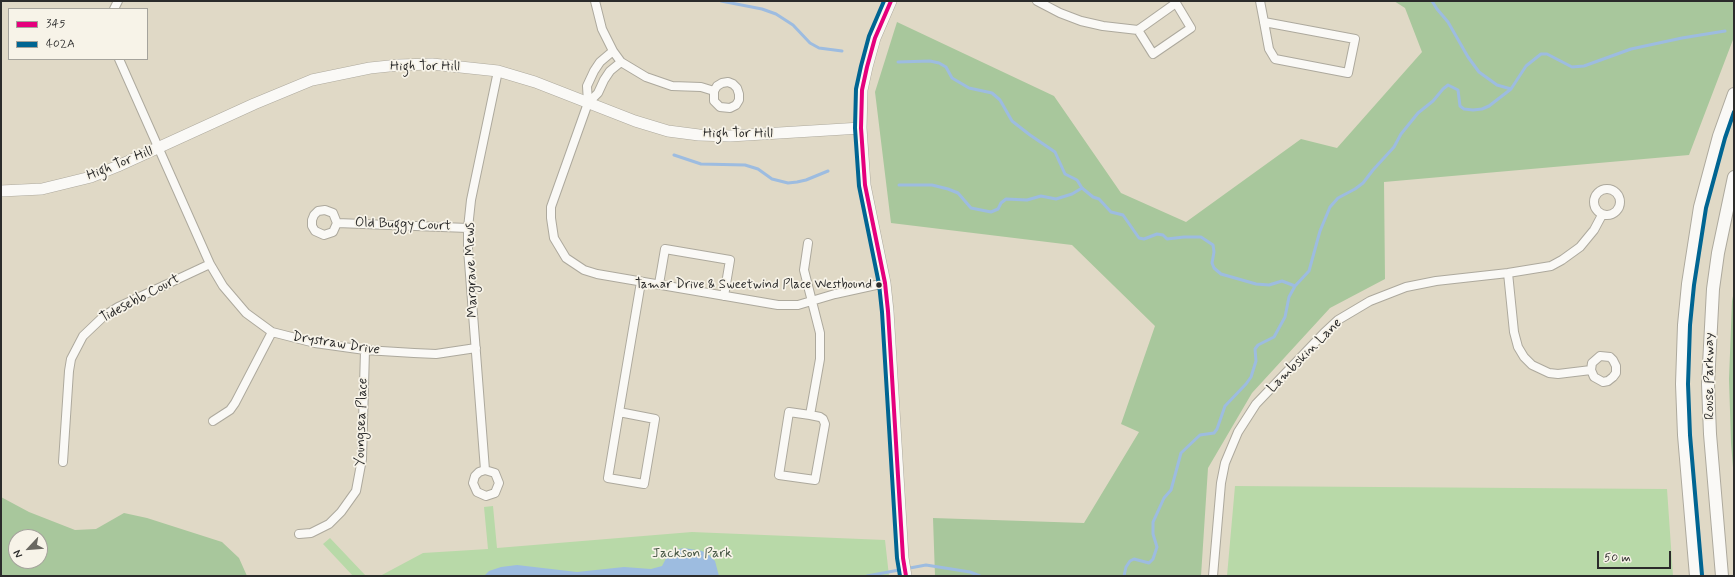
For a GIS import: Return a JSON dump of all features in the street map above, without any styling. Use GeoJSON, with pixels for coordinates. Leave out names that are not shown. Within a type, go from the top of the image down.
{"type":"FeatureCollection","features":[{"type":"Feature","properties":{"kind":"main road","name":"Rouse Parkway"},"geometry":{"type":"LineString","coordinates":[[1696,576],[1684,435],[1682,384],[1684,325],[1688,284],[1700,207],[1719,136],[1734,94]]}},
{"type":"Feature","properties":{"kind":"main road","name":"Rouse Parkway"},"geometry":{"type":"LineString","coordinates":[[1722,576],[1710,434],[1708,384],[1713,289],[1718,252],[1734,177]]}},
{"type":"Feature","properties":{"kind":"main road"},"geometry":{"type":"LineString","coordinates":[[1718,538],[1725,576]]}},
{"type":"Feature","properties":{"kind":"street"},"geometry":{"type":"LineString","coordinates":[[595,1],[602,29],[613,51],[621,62],[646,77],[661,83],[672,86],[708,88],[714,91]]}},
{"type":"Feature","properties":{"kind":"street"},"geometry":{"type":"LineString","coordinates":[[891,1],[875,38],[867,67],[862,90],[861,128],[865,184],[885,283],[903,558],[906,576]]}},
{"type":"Feature","properties":{"kind":"street"},"geometry":{"type":"LineString","coordinates":[[1037,1],[1060,13],[1081,21],[1103,26],[1138,30],[1176,3],[1191,28],[1153,54],[1138,30]]}},
{"type":"Feature","properties":{"kind":"street"},"geometry":{"type":"LineString","coordinates":[[1260,1],[1269,49],[1275,59],[1348,73],[1355,40],[1264,22]]}},
{"type":"Feature","properties":{"kind":"street"},"geometry":{"type":"LineString","coordinates":[[613,51],[600,62],[587,86],[588,102],[551,207],[550,218],[554,238],[566,258],[584,270],[641,282],[788,306],[885,283]]}},
{"type":"Feature","properties":{"kind":"street","name":"Drystraw Drive"},"geometry":{"type":"LineString","coordinates":[[119,60],[210,264],[223,286],[246,313],[272,332],[315,343],[365,350],[436,354],[476,348]]}},
{"type":"Feature","properties":{"kind":"street"},"geometry":{"type":"LineString","coordinates":[[588,102],[598,93],[610,71],[621,62]]}},
{"type":"Feature","properties":{"kind":"street","name":"High Tor Hill"},"geometry":{"type":"LineString","coordinates":[[1,191],[42,189],[65,184],[118,166],[312,80],[338,73],[370,68],[432,64],[498,71],[535,82],[635,121],[668,130],[700,135],[762,135],[861,128]]}},
{"type":"Feature","properties":{"kind":"street","name":"Margrave Mews"},"geometry":{"type":"LineString","coordinates":[[485,470],[468,249],[468,228],[471,200],[498,71]]}},
{"type":"Feature","properties":{"kind":"street","name":"Lambskin Lane"},"geometry":{"type":"LineString","coordinates":[[1214,576],[1221,483],[1233,442],[1256,404],[1338,320],[1370,301],[1406,287],[1436,281],[1538,269],[1562,260],[1580,247],[1594,230],[1602,215]]}},
{"type":"Feature","properties":{"kind":"street","name":"Old Buggy Court"},"geometry":{"type":"LineString","coordinates":[[337,223],[468,228]]}},
{"type":"Feature","properties":{"kind":"street"},"geometry":{"type":"LineString","coordinates":[[808,243],[804,270],[820,333],[820,359],[810,416]]}},
{"type":"Feature","properties":{"kind":"street"},"geometry":{"type":"LineString","coordinates":[[659,284],[665,249],[730,260],[724,296]]}},
{"type":"Feature","properties":{"kind":"street","name":"Tidesebb Court"},"geometry":{"type":"LineString","coordinates":[[62,462],[69,370],[71,359],[83,336],[104,316],[118,307],[210,264]]}},
{"type":"Feature","properties":{"kind":"street"},"geometry":{"type":"LineString","coordinates":[[1508,273],[1514,332],[1518,347],[1524,357],[1532,365],[1558,374],[1591,370]]}},
{"type":"Feature","properties":{"kind":"street"},"geometry":{"type":"LineString","coordinates":[[619,412],[655,418],[644,484],[608,478],[619,412],[641,282]]}},
{"type":"Feature","properties":{"kind":"street"},"geometry":{"type":"LineString","coordinates":[[213,421],[230,410],[235,403],[272,332]]}},
{"type":"Feature","properties":{"kind":"street","name":"Youngsea Place"},"geometry":{"type":"LineString","coordinates":[[299,534],[311,533],[329,524],[341,512],[356,492],[362,459],[365,350]]}},
{"type":"Feature","properties":{"kind":"street"},"geometry":{"type":"LineString","coordinates":[[789,412],[810,416],[820,417],[823,419],[825,424],[815,480],[779,475],[789,412]]}},
{"type":"Feature","properties":{"kind":"green space"},"geometry":{"type":"Polygon","coordinates":[[[1394,1],[1734,1],[1734,37],[1689,155],[1384,182],[1385,279],[1330,308],[1252,393],[1208,468],[1201,576],[935,576],[933,518],[1084,523],[1139,432],[1121,424],[1155,326],[1072,245],[891,223],[875,92],[897,22],[1054,96],[1121,193],[1186,222],[1301,139],[1337,148],[1422,52],[1405,8],[1394,1]]]}},
{"type":"Feature","properties":{"kind":"green space"},"geometry":{"type":"Polygon","coordinates":[[[1734,291],[1734,480],[1729,379],[1732,301],[1734,291]]]}},
{"type":"Feature","properties":{"kind":"green space"},"geometry":{"type":"Polygon","coordinates":[[[1235,486],[1667,489],[1673,576],[1227,576],[1235,486]]]}},
{"type":"Feature","properties":{"kind":"green space"},"geometry":{"type":"Polygon","coordinates":[[[1,497],[29,512],[75,530],[96,529],[124,513],[147,518],[222,542],[239,558],[247,576],[1,576],[1,497]]]}},
{"type":"Feature","properties":{"kind":"green space","name":"Jackson Park"},"geometry":{"type":"Polygon","coordinates":[[[493,506],[497,548],[692,532],[885,540],[889,576],[380,576],[423,553],[488,549],[484,507],[493,506]]]}},
{"type":"Feature","properties":{"kind":"green space"},"geometry":{"type":"Polygon","coordinates":[[[330,538],[366,576],[353,576],[323,544],[330,538]]]}},
{"type":"Feature","properties":{"kind":"water"},"geometry":{"type":"Polygon","coordinates":[[[684,548],[702,551],[709,555],[715,561],[719,576],[484,576],[489,571],[501,567],[517,565],[577,572],[624,567],[651,569],[662,566],[669,553],[674,550],[684,548]]]}},
{"type":"Feature","properties":{"kind":"waterway"},"geometry":{"type":"LineString","coordinates":[[721,1],[762,9],[776,14],[793,25],[810,43],[819,48],[842,51]]}},
{"type":"Feature","properties":{"kind":"waterway"},"geometry":{"type":"LineString","coordinates":[[1432,1],[1448,22],[1468,57],[1479,72],[1497,85],[1511,89]]}},
{"type":"Feature","properties":{"kind":"waterway"},"geometry":{"type":"LineString","coordinates":[[1124,576],[1126,567],[1130,561],[1134,559],[1149,563],[1153,559],[1157,547],[1153,534],[1153,522],[1164,498],[1171,490],[1181,453],[1200,435],[1214,433],[1217,429],[1225,406],[1251,377],[1256,361],[1255,349],[1258,345],[1274,337],[1285,317],[1289,297],[1295,286],[1309,271],[1320,231],[1330,207],[1338,198],[1363,183],[1394,147],[1401,134],[1418,113],[1433,101],[1443,89],[1448,85],[1458,90],[1460,106],[1464,109],[1482,109],[1489,106],[1511,89],[1526,66],[1541,54],[1547,54],[1572,67],[1584,66],[1631,49],[1682,38],[1725,31]]}},
{"type":"Feature","properties":{"kind":"waterway"},"geometry":{"type":"LineString","coordinates":[[898,62],[930,61],[939,63],[946,67],[952,78],[969,88],[992,93],[1000,100],[1012,121],[1055,152],[1065,174],[1077,180],[1082,188],[1093,197],[1099,199],[1111,212],[1123,215],[1139,238],[1144,239],[1157,234],[1163,235],[1167,239],[1201,237],[1213,245],[1214,252],[1212,263],[1214,268],[1221,274],[1256,284],[1269,285],[1282,281],[1295,286]]}},
{"type":"Feature","properties":{"kind":"waterway"},"geometry":{"type":"LineString","coordinates":[[674,155],[701,164],[745,165],[758,169],[772,179],[788,183],[806,180],[828,171]]}},
{"type":"Feature","properties":{"kind":"waterway"},"geometry":{"type":"LineString","coordinates":[[899,185],[932,185],[948,189],[958,193],[971,208],[991,212],[998,209],[1001,203],[1006,199],[1027,200],[1041,196],[1056,199],[1072,194],[1082,188]]}},
{"type":"Feature","properties":{"kind":"waterway"},"geometry":{"type":"LineString","coordinates":[[867,576],[926,565],[970,572],[980,576]]}},
{"type":"Feature","properties":{"kind":"transit line","name":"402A"},"geometry":{"type":"LineString","coordinates":[[884,1],[869,36],[861,66],[856,89],[855,128],[859,186],[879,284],[882,312],[897,558],[900,576]]}},
{"type":"Feature","properties":{"kind":"transit line","name":"345"},"geometry":{"type":"LineString","coordinates":[[891,1],[875,38],[867,67],[862,90],[861,128],[865,185],[885,283],[888,311],[903,558],[906,576]]}},
{"type":"Feature","properties":{"kind":"transit line","name":"402A"},"geometry":{"type":"LineString","coordinates":[[1702,575],[1690,435],[1688,384],[1690,325],[1694,285],[1706,208],[1725,138],[1734,112]]}},
{"type":"Feature","properties":{"kind":"place","name":"Tamar Drive & Sweetwind Place Westbound"},"geometry":{"type":"Point","coordinates":[879,285]}}]}
